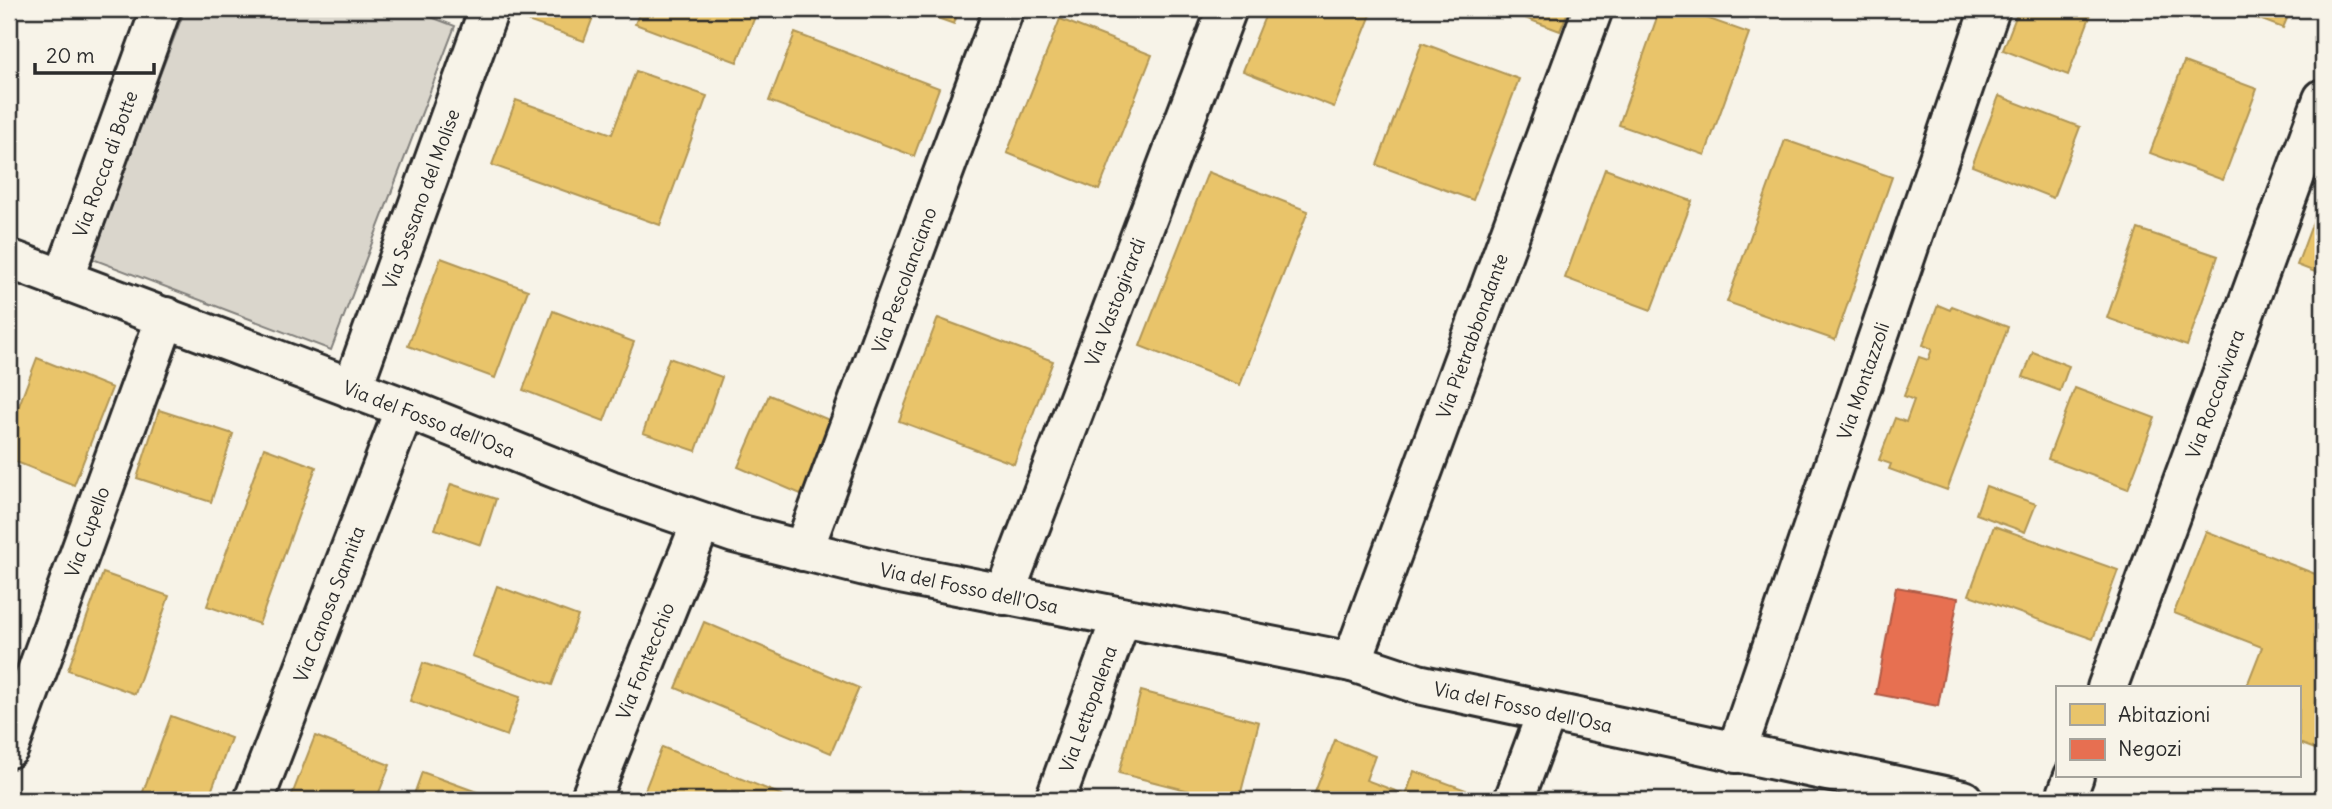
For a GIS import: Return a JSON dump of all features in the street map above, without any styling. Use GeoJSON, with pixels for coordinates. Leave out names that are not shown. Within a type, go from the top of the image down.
{"type":"FeatureCollection","features":[{"type":"Feature","properties":{"kind":"street","name":"Via Rocca di Botte"},"geometry":{"type":"LineString","coordinates":[[63,281],[161,9]]}},
{"type":"Feature","properties":{"kind":"street","name":"Via Sessano del Molise"},"geometry":{"type":"LineString","coordinates":[[352,389],[489,9]]}},
{"type":"Feature","properties":{"kind":"street","name":"Via Pescolanciano"},"geometry":{"type":"LineString","coordinates":[[803,551],[1004,9]]}},
{"type":"Feature","properties":{"kind":"street","name":"Via Vastogirardi"},"geometry":{"type":"LineString","coordinates":[[1004,595],[1227,9]]}},
{"type":"Feature","properties":{"kind":"street","name":"Via Pietrabbondante"},"geometry":{"type":"LineString","coordinates":[[1352,662],[1593,9]]}},
{"type":"Feature","properties":{"kind":"street","name":"Via Montazzoli"},"geometry":{"type":"LineString","coordinates":[[1735,753],[1990,9]]}},
{"type":"Feature","properties":{"kind":"street","name":"Via Roccavivara"},"geometry":{"type":"LineString","coordinates":[[2108,686],[2323,99]]}},
{"type":"Feature","properties":{"kind":"street","name":"Via del Fosso dell'Osa"},"geometry":{"type":"LineString","coordinates":[[9,259],[701,523],[885,571],[1352,662],[1418,684],[1735,753],[1903,794],[1963,800]]}},
{"type":"Feature","properties":{"kind":"street","name":"Via Cupello"},"geometry":{"type":"LineString","coordinates":[[9,748],[166,317]]}},
{"type":"Feature","properties":{"kind":"street","name":"Via Canosa Sannita"},"geometry":{"type":"LineString","coordinates":[[254,800],[405,408]]}},
{"type":"Feature","properties":{"kind":"street","name":"Via Fontecchio"},"geometry":{"type":"LineString","coordinates":[[590,800],[701,523]]}},
{"type":"Feature","properties":{"kind":"street","name":"Via Lettopalena"},"geometry":{"type":"LineString","coordinates":[[1055,800],[1121,618]]}},
{"type":"Feature","properties":{"kind":"street"},"geometry":{"type":"LineString","coordinates":[[1514,800],[1547,712]]}},
{"type":"Feature","properties":{"kind":"street"},"geometry":{"type":"LineString","coordinates":[[2066,800],[2073,778]]}},
{"type":"Feature","properties":{"kind":"shaded area"},"geometry":{"type":"Polygon","coordinates":[[[185,9],[410,9],[455,26],[331,350],[90,258],[185,9]]]}},
{"type":"Feature","properties":{"kind":"building: Abitazioni"},"geometry":{"type":"Polygon","coordinates":[[[522,9],[596,9],[584,41],[519,18],[522,9]]]}},
{"type":"Feature","properties":{"kind":"building: Abitazioni"},"geometry":{"type":"Polygon","coordinates":[[[641,9],[758,9],[737,62],[635,24],[641,9]]]}},
{"type":"Feature","properties":{"kind":"building: Abitazioni"},"geometry":{"type":"Polygon","coordinates":[[[912,9],[959,9],[954,24],[912,9]]]}},
{"type":"Feature","properties":{"kind":"building: Abitazioni"},"geometry":{"type":"Polygon","coordinates":[[[1268,9],[1364,9],[1372,12],[1334,107],[1243,71],[1268,9]]]}},
{"type":"Feature","properties":{"kind":"building: Abitazioni"},"geometry":{"type":"Polygon","coordinates":[[[1501,9],[1569,9],[1560,31],[1501,9]]]}},
{"type":"Feature","properties":{"kind":"building: Abitazioni"},"geometry":{"type":"Polygon","coordinates":[[[1660,9],[1681,9],[1749,33],[1705,155],[1619,125],[1660,9]]]}},
{"type":"Feature","properties":{"kind":"building: Abitazioni"},"geometry":{"type":"Polygon","coordinates":[[[2019,9],[2078,9],[2091,14],[2068,75],[2003,50],[2019,9]]]}},
{"type":"Feature","properties":{"kind":"building: Abitazioni"},"geometry":{"type":"Polygon","coordinates":[[[2233,9],[2291,9],[2283,28],[2233,9]]]}},
{"type":"Feature","properties":{"kind":"building: Abitazioni"},"geometry":{"type":"Polygon","coordinates":[[[1060,19],[1152,55],[1099,190],[1007,153],[1060,19]]]}},
{"type":"Feature","properties":{"kind":"building: Abitazioni"},"geometry":{"type":"Polygon","coordinates":[[[795,33],[939,88],[914,156],[769,101],[795,33]]]}},
{"type":"Feature","properties":{"kind":"building: Abitazioni"},"geometry":{"type":"Polygon","coordinates":[[[1422,43],[1519,79],[1473,200],[1377,165],[1422,43]]]}},
{"type":"Feature","properties":{"kind":"building: Abitazioni"},"geometry":{"type":"Polygon","coordinates":[[[2184,62],[2257,89],[2223,180],[2150,153],[2184,62]]]}},
{"type":"Feature","properties":{"kind":"building: Abitazioni"},"geometry":{"type":"Polygon","coordinates":[[[636,71],[707,96],[660,225],[492,165],[516,100],[612,134],[636,71]]]}},
{"type":"Feature","properties":{"kind":"building: Abitazioni"},"geometry":{"type":"Polygon","coordinates":[[[1999,96],[2080,127],[2053,198],[1972,166],[1999,96]]]}},
{"type":"Feature","properties":{"kind":"building: Abitazioni"},"geometry":{"type":"Polygon","coordinates":[[[1785,140],[1892,177],[1835,340],[1727,302],[1785,140]]]}},
{"type":"Feature","properties":{"kind":"building: Abitazioni"},"geometry":{"type":"Polygon","coordinates":[[[1605,169],[1692,201],[1651,310],[1565,278],[1605,169]]]}},
{"type":"Feature","properties":{"kind":"building: Abitazioni"},"geometry":{"type":"Polygon","coordinates":[[[1208,172],[1308,211],[1240,385],[1140,346],[1208,172]]]}},
{"type":"Feature","properties":{"kind":"building: Abitazioni"},"geometry":{"type":"Polygon","coordinates":[[[2320,203],[2323,205],[2323,275],[2297,265],[2320,203]]]}},
{"type":"Feature","properties":{"kind":"building: Abitazioni"},"geometry":{"type":"Polygon","coordinates":[[[2138,229],[2218,256],[2187,346],[2107,318],[2138,229]]]}},
{"type":"Feature","properties":{"kind":"building: Abitazioni"},"geometry":{"type":"Polygon","coordinates":[[[441,258],[528,290],[495,378],[408,346],[441,258]]]}},
{"type":"Feature","properties":{"kind":"building: Abitazioni"},"geometry":{"type":"Polygon","coordinates":[[[1938,305],[1950,310],[1952,306],[2008,327],[1947,490],[1889,469],[1891,464],[1879,460],[1895,418],[1906,422],[1914,400],[1904,396],[1919,357],[1928,360],[1932,349],[1923,345],[1938,305]]]}},
{"type":"Feature","properties":{"kind":"building: Abitazioni"},"geometry":{"type":"Polygon","coordinates":[[[553,311],[634,342],[604,421],[523,390],[553,311]]]}},
{"type":"Feature","properties":{"kind":"building: Abitazioni"},"geometry":{"type":"Polygon","coordinates":[[[938,318],[1053,361],[1014,464],[899,421],[938,318]]]}},
{"type":"Feature","properties":{"kind":"building: Abitazioni"},"geometry":{"type":"Polygon","coordinates":[[[2033,352],[2069,366],[2060,391],[2023,377],[2033,352]]]}},
{"type":"Feature","properties":{"kind":"building: Abitazioni"},"geometry":{"type":"Polygon","coordinates":[[[37,358],[112,388],[74,485],[9,459],[9,432],[37,358]]]}},
{"type":"Feature","properties":{"kind":"building: Abitazioni"},"geometry":{"type":"Polygon","coordinates":[[[669,358],[722,377],[696,451],[643,433],[669,358]]]}},
{"type":"Feature","properties":{"kind":"building: Abitazioni"},"geometry":{"type":"Polygon","coordinates":[[[2075,388],[2155,418],[2128,489],[2048,459],[2075,388]]]}},
{"type":"Feature","properties":{"kind":"building: Abitazioni"},"geometry":{"type":"Polygon","coordinates":[[[769,395],[834,422],[803,495],[738,467],[769,395]]]}},
{"type":"Feature","properties":{"kind":"building: Abitazioni"},"geometry":{"type":"Polygon","coordinates":[[[159,410],[233,434],[211,502],[137,478],[159,410]]]}},
{"type":"Feature","properties":{"kind":"building: Abitazioni"},"geometry":{"type":"Polygon","coordinates":[[[264,448],[316,467],[259,624],[207,606],[264,448]]]}},
{"type":"Feature","properties":{"kind":"building: Abitazioni"},"geometry":{"type":"Polygon","coordinates":[[[451,484],[496,499],[481,545],[435,529],[451,484]]]}},
{"type":"Feature","properties":{"kind":"building: Abitazioni"},"geometry":{"type":"Polygon","coordinates":[[[1986,486],[2036,504],[2025,532],[1976,514],[1986,486]]]}},
{"type":"Feature","properties":{"kind":"building: Abitazioni"},"geometry":{"type":"Polygon","coordinates":[[[1994,526],[2118,570],[2093,639],[1969,595],[1994,526]]]}},
{"type":"Feature","properties":{"kind":"building: Abitazioni"},"geometry":{"type":"Polygon","coordinates":[[[2206,531],[2323,577],[2323,729],[2315,749],[2300,743],[2300,686],[2247,686],[2262,647],[2174,613],[2206,531]]]}},
{"type":"Feature","properties":{"kind":"building: Abitazioni"},"geometry":{"type":"Polygon","coordinates":[[[103,573],[169,596],[135,694],[68,670],[103,573]]]}},
{"type":"Feature","properties":{"kind":"building: Abitazioni"},"geometry":{"type":"Polygon","coordinates":[[[497,586],[578,616],[552,685],[472,656],[497,586]]]}},
{"type":"Feature","properties":{"kind":"building: Abitazioni"},"geometry":{"type":"Polygon","coordinates":[[[704,622],[859,688],[831,753],[676,688],[704,622]]]}},
{"type":"Feature","properties":{"kind":"building: Abitazioni"},"geometry":{"type":"Polygon","coordinates":[[[423,663],[520,697],[507,736],[410,701],[423,663]]]}},
{"type":"Feature","properties":{"kind":"building: Abitazioni"},"geometry":{"type":"Polygon","coordinates":[[[1141,691],[1259,722],[1239,800],[1225,800],[1119,773],[1141,691]]]}},
{"type":"Feature","properties":{"kind":"building: Abitazioni"},"geometry":{"type":"Polygon","coordinates":[[[171,716],[231,738],[208,800],[140,800],[171,716]]]}},
{"type":"Feature","properties":{"kind":"building: Abitazioni"},"geometry":{"type":"Polygon","coordinates":[[[315,736],[390,765],[376,800],[290,800],[315,736]]]}},
{"type":"Feature","properties":{"kind":"building: Abitazioni"},"geometry":{"type":"Polygon","coordinates":[[[1335,740],[1375,756],[1366,780],[1406,795],[1414,771],[1466,790],[1462,800],[1312,800],[1335,740]]]}},
{"type":"Feature","properties":{"kind":"building: Abitazioni"},"geometry":{"type":"Polygon","coordinates":[[[662,747],[787,797],[786,800],[641,800],[662,747]]]}},
{"type":"Feature","properties":{"kind":"building: Abitazioni"},"geometry":{"type":"Polygon","coordinates":[[[422,772],[499,800],[412,800],[422,772]]]}},
{"type":"Feature","properties":{"kind":"building: Abitazioni"},"geometry":{"type":"Polygon","coordinates":[[[959,791],[984,800],[956,800],[959,791]]]}},
{"type":"Feature","properties":{"kind":"building: Negozi"},"geometry":{"type":"Polygon","coordinates":[[[1896,587],[1958,598],[1938,706],[1876,694],[1896,587]]]}}]}
